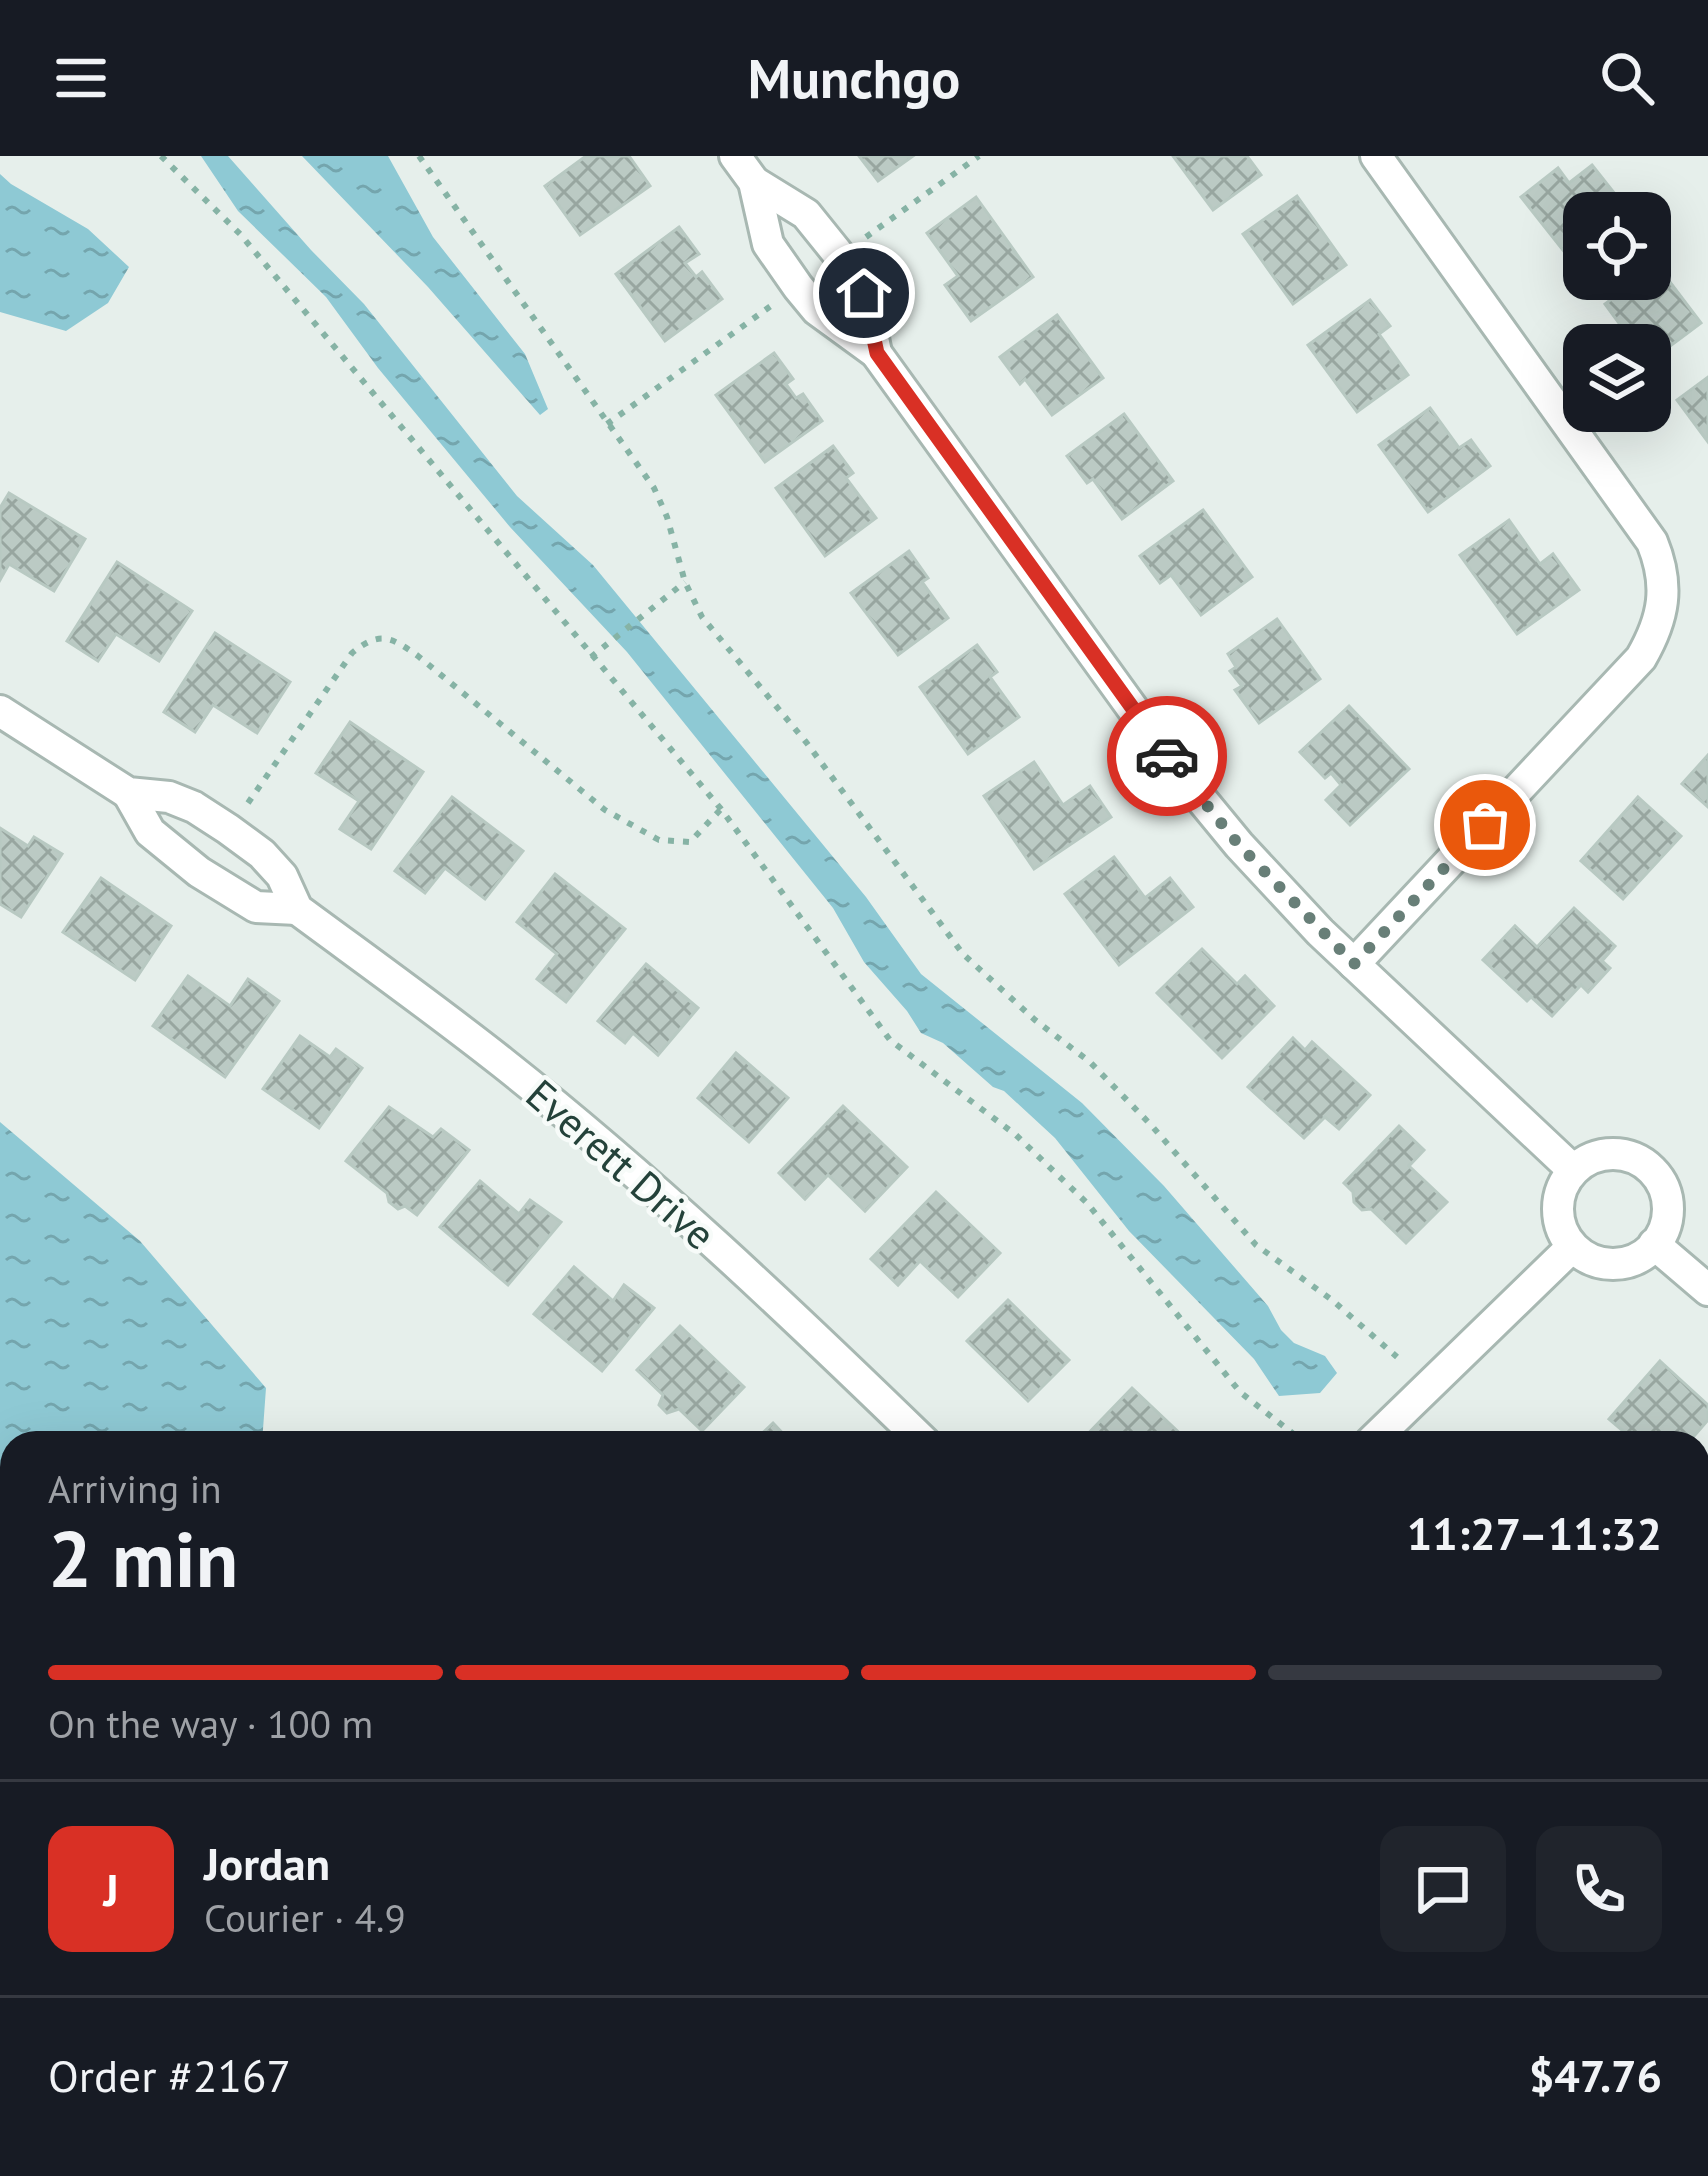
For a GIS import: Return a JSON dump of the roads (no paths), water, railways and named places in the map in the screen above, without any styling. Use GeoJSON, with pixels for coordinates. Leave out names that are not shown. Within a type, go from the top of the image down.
{"type":"FeatureCollection","features":[{"type":"Feature","properties":{"kind":"street"},"geometry":{"type":"LineString","coordinates":[[735,156],[754,182],[806,214],[839,255],[864,293],[877,353]]}},
{"type":"Feature","properties":{"kind":"street"},"geometry":{"type":"LineString","coordinates":[[1354,964],[1641,658],[1658,629],[1665,596],[1662,568],[1652,542],[1376,156]]}},
{"type":"Feature","properties":{"kind":"street"},"geometry":{"type":"LineString","coordinates":[[754,182],[768,244],[798,287],[818,310],[877,353],[1174,766],[1239,845],[1354,964],[1574,1170]]}},
{"type":"Feature","properties":{"kind":"street","name":"Everett Drive"},"geometry":{"type":"LineString","coordinates":[[0,711],[128,793],[151,832],[214,883],[256,907],[297,909]]}},
{"type":"Feature","properties":{"kind":"street","name":"Everett Drive"},"geometry":{"type":"LineString","coordinates":[[128,793],[169,797],[194,806],[262,854],[282,876],[297,909],[502,1062],[598,1142],[777,1301],[912,1431]]}},
{"type":"Feature","properties":{"kind":"street"},"geometry":{"type":"LineString","coordinates":[[1619,1154],[1651,1168],[1667,1199],[1668,1217],[1654,1244],[1638,1258],[1605,1264],[1572,1246],[1559,1220],[1558,1203],[1574,1170],[1602,1155],[1619,1154]]}},
{"type":"Feature","properties":{"kind":"street"},"geometry":{"type":"LineString","coordinates":[[1654,1244],[1708,1290]]}},
{"type":"Feature","properties":{"kind":"street"},"geometry":{"type":"LineString","coordinates":[[1382,1431],[1572,1246]]}},
{"type":"Feature","properties":{"kind":"water"},"geometry":{"type":"Polygon","coordinates":[[[201,156],[228,156],[364,304],[517,496],[593,565],[866,897],[921,974],[1082,1103],[1164,1186],[1268,1306],[1281,1330],[1294,1343],[1325,1356],[1337,1373],[1320,1393],[1279,1396],[1254,1359],[1129,1231],[1055,1138],[943,1043],[921,1033],[864,962],[833,908],[627,652],[510,527],[378,368],[326,297],[238,211],[201,156]]]}},
{"type":"Feature","properties":{"kind":"water"},"geometry":{"type":"Polygon","coordinates":[[[302,156],[388,156],[433,237],[525,354],[548,409],[540,415],[428,287],[302,156]]]}},
{"type":"Feature","properties":{"kind":"water"},"geometry":{"type":"Polygon","coordinates":[[[0,174],[88,229],[129,267],[108,303],[66,331],[0,312],[0,174]]]}},
{"type":"Feature","properties":{"kind":"water"},"geometry":{"type":"Polygon","coordinates":[[[0,1122],[140,1241],[266,1388],[263,1431],[0,1431],[0,1122]]]}}]}
